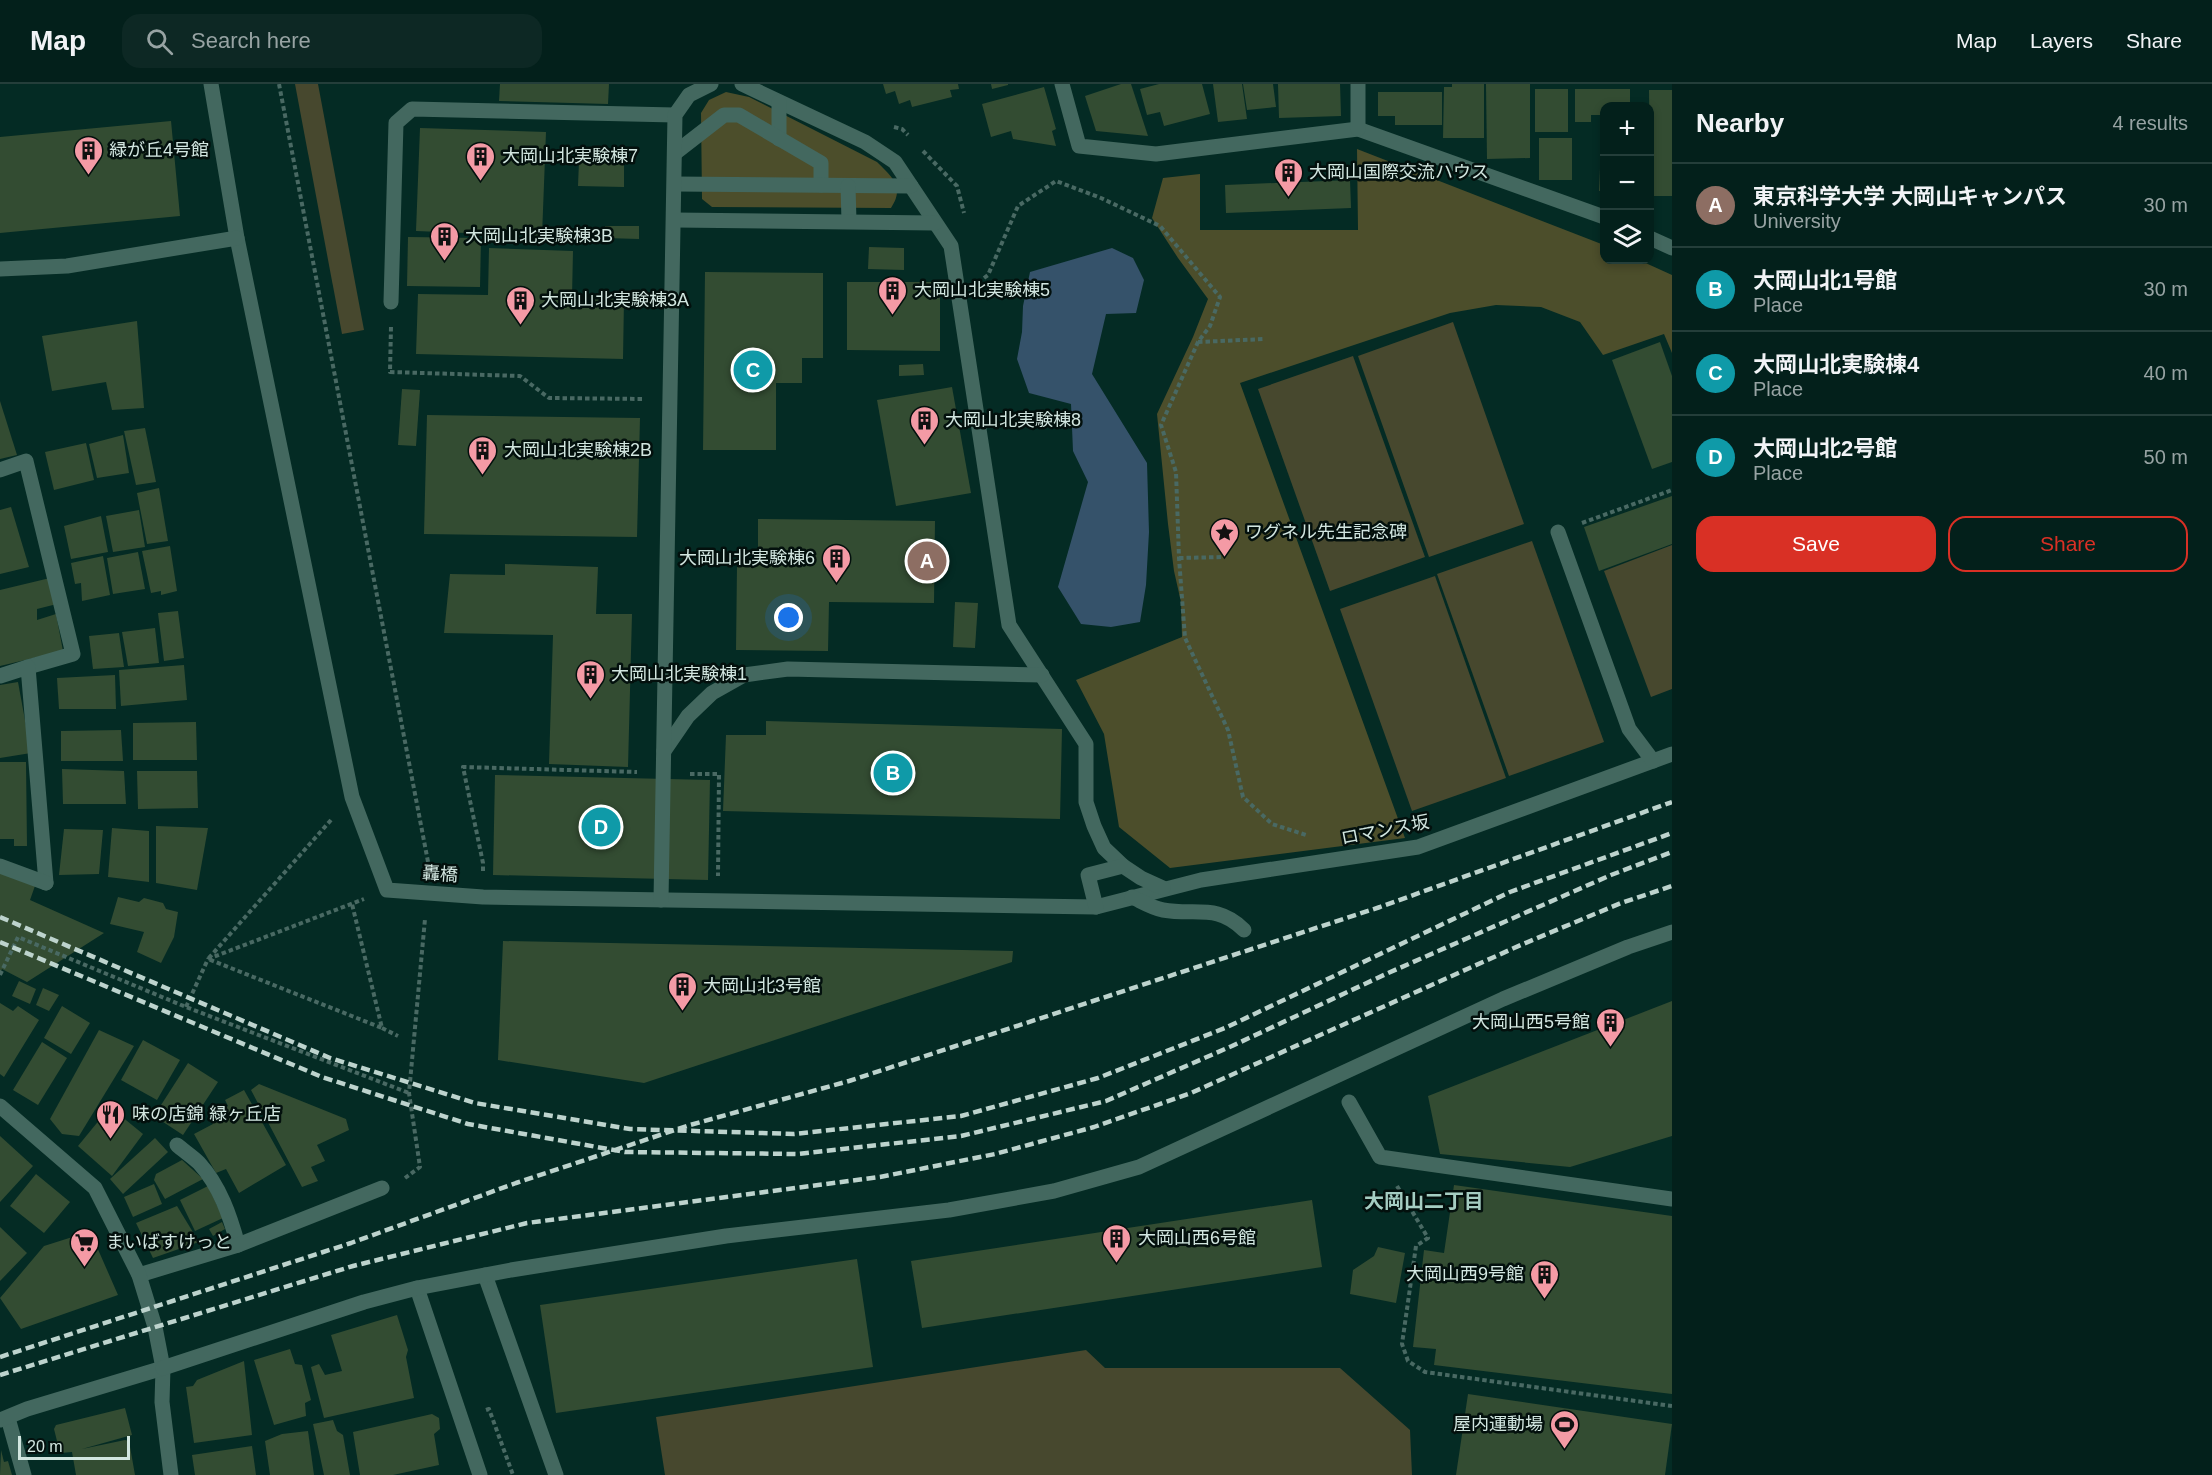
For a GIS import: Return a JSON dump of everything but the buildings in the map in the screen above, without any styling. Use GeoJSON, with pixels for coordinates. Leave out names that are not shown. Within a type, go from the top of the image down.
{"type":"FeatureCollection","features":[{"type":"Feature","properties":{"kind":"street"},"geometry":{"type":"LineString","coordinates":[[212,84],[237,238],[352,797],[387,890]]}},
{"type":"Feature","properties":{"kind":"street"},"geometry":{"type":"LineString","coordinates":[[661,900],[675,220],[675,116],[689,95],[711,84]]}},
{"type":"Feature","properties":{"kind":"street"},"geometry":{"type":"LineString","coordinates":[[742,84],[865,142],[895,162],[951,246],[1009,624],[1086,744],[1086,802],[1104,848],[1123,866],[1141,878],[1163,888]]}},
{"type":"Feature","properties":{"kind":"street"},"geometry":{"type":"LineString","coordinates":[[1062,84],[1079,146],[1156,154],[1358,129],[1600,215]]}},
{"type":"Feature","properties":{"kind":"street"},"geometry":{"type":"LineString","coordinates":[[1358,84],[1358,129]]}},
{"type":"Feature","properties":{"kind":"street"},"geometry":{"type":"LineString","coordinates":[[779,102],[779,139]]}},
{"type":"Feature","properties":{"kind":"street"},"geometry":{"type":"LineString","coordinates":[[391,302],[396,123],[412,109],[675,116]]}},
{"type":"Feature","properties":{"kind":"street"},"geometry":{"type":"LineString","coordinates":[[675,153],[724,115],[739,115],[821,163],[821,185]]}},
{"type":"Feature","properties":{"kind":"street"},"geometry":{"type":"LineString","coordinates":[[675,184],[911,186]]}},
{"type":"Feature","properties":{"kind":"street"},"geometry":{"type":"LineString","coordinates":[[848,186],[849,221]]}},
{"type":"Feature","properties":{"kind":"street"},"geometry":{"type":"LineString","coordinates":[[675,220],[935,223]]}},
{"type":"Feature","properties":{"kind":"street"},"geometry":{"type":"LineString","coordinates":[[0,269],[67,266],[237,238]]}},
{"type":"Feature","properties":{"kind":"street"},"geometry":{"type":"LineString","coordinates":[[1654,240],[1672,248]]}},
{"type":"Feature","properties":{"kind":"street"},"geometry":{"type":"LineString","coordinates":[[0,470],[26,461],[73,654],[0,676]]}},
{"type":"Feature","properties":{"kind":"street"},"geometry":{"type":"LineString","coordinates":[[1558,532],[1629,729],[1653,760]]}},
{"type":"Feature","properties":{"kind":"street"},"geometry":{"type":"LineString","coordinates":[[0,866],[46,883],[28,667]]}},
{"type":"Feature","properties":{"kind":"street"},"geometry":{"type":"LineString","coordinates":[[664,752],[688,716],[712,693],[744,675],[789,669],[1042,675]]}},
{"type":"Feature","properties":{"kind":"street","name":"ロマンス坂"},"geometry":{"type":"LineString","coordinates":[[717,900],[1096,907],[1201,880],[1418,847],[1672,754]]}},
{"type":"Feature","properties":{"kind":"street"},"geometry":{"type":"LineString","coordinates":[[1096,907],[1088,875],[1123,866]]}},
{"type":"Feature","properties":{"kind":"street","name":"轟橋"},"geometry":{"type":"LineString","coordinates":[[387,890],[479,897],[717,900]]}},
{"type":"Feature","properties":{"kind":"street"},"geometry":{"type":"LineString","coordinates":[[1131,897],[1162,910],[1215,913],[1233,919],[1244,930]]}},
{"type":"Feature","properties":{"kind":"street"},"geometry":{"type":"LineString","coordinates":[[24,1475],[4,1419],[27,1409],[163,1368],[364,1302],[417,1288],[726,1236],[949,1210],[1054,1191],[1139,1167],[1503,999],[1628,947],[1672,932]]}},
{"type":"Feature","properties":{"kind":"street"},"geometry":{"type":"LineString","coordinates":[[1349,1102],[1380,1157],[1672,1199]]}},
{"type":"Feature","properties":{"kind":"street"},"geometry":{"type":"LineString","coordinates":[[0,1106],[95,1188],[139,1275],[155,1327],[163,1368],[162,1402],[171,1475]]}},
{"type":"Feature","properties":{"kind":"street"},"geometry":{"type":"LineString","coordinates":[[177,1146],[199,1163],[210,1178],[229,1215],[238,1245]]}},
{"type":"Feature","properties":{"kind":"street"},"geometry":{"type":"LineString","coordinates":[[139,1275],[238,1245],[382,1188]]}},
{"type":"Feature","properties":{"kind":"street"},"geometry":{"type":"LineString","coordinates":[[485,1275],[556,1475]]}},
{"type":"Feature","properties":{"kind":"street"},"geometry":{"type":"LineString","coordinates":[[417,1288],[480,1475]]}},
{"type":"Feature","properties":{"kind":"path"},"geometry":{"type":"LineString","coordinates":[[279,84],[430,870]]}},
{"type":"Feature","properties":{"kind":"path"},"geometry":{"type":"LineString","coordinates":[[980,282],[988,275],[1018,206],[1056,181],[1101,198],[1160,226],[1220,297],[1210,326],[1198,342],[1161,425],[1176,472],[1185,638],[1228,730],[1243,797],[1272,824],[1318,839],[1334,847],[1336,860]]}},
{"type":"Feature","properties":{"kind":"path"},"geometry":{"type":"LineString","coordinates":[[391,302],[390,372],[520,376],[549,398],[671,399]]}},
{"type":"Feature","properties":{"kind":"path"},"geometry":{"type":"LineString","coordinates":[[1198,342],[1265,339]]}},
{"type":"Feature","properties":{"kind":"path"},"geometry":{"type":"LineString","coordinates":[[1558,532],[1672,490]]}},
{"type":"Feature","properties":{"kind":"path"},"geometry":{"type":"LineString","coordinates":[[1179,558],[1224,557]]}},
{"type":"Feature","properties":{"kind":"path"},"geometry":{"type":"LineString","coordinates":[[479,897],[483,863],[463,767],[719,774],[717,900]]}},
{"type":"Feature","properties":{"kind":"path"},"geometry":{"type":"LineString","coordinates":[[186,1007],[208,959],[352,797]]}},
{"type":"Feature","properties":{"kind":"path"},"geometry":{"type":"LineString","coordinates":[[208,959],[387,890]]}},
{"type":"Feature","properties":{"kind":"path"},"geometry":{"type":"LineString","coordinates":[[352,904],[382,1028]]}},
{"type":"Feature","properties":{"kind":"path"},"geometry":{"type":"LineString","coordinates":[[382,1188],[405,1178],[420,1167],[409,1094],[426,917]]}},
{"type":"Feature","properties":{"kind":"path"},"geometry":{"type":"LineString","coordinates":[[0,975],[18,937],[186,1007],[409,1094]]}},
{"type":"Feature","properties":{"kind":"path"},"geometry":{"type":"LineString","coordinates":[[208,959],[398,1036]]}},
{"type":"Feature","properties":{"kind":"path"},"geometry":{"type":"LineString","coordinates":[[1380,1157],[1428,1238],[1416,1246],[1402,1344],[1408,1360],[1425,1372],[1672,1406]]}},
{"type":"Feature","properties":{"kind":"green space"},"geometry":{"type":"Polygon","coordinates":[[[295,84],[318,84],[364,330],[342,334],[295,84]]]}},
{"type":"Feature","properties":{"kind":"green space"},"geometry":{"type":"Polygon","coordinates":[[[726,92],[749,97],[877,162],[892,178],[897,188],[895,201],[891,208],[712,207],[702,199],[701,113],[709,100],[726,92]]]}},
{"type":"Feature","properties":{"kind":"green space"},"geometry":{"type":"Polygon","coordinates":[[[1357,149],[1600,243],[1600,264],[1648,264],[1672,275],[1672,353],[1664,334],[1603,355],[1580,322],[1541,307],[1496,305],[1450,313],[1240,383],[1405,838],[1170,868],[1119,827],[1104,734],[1076,680],[1182,637],[1181,602],[1174,571],[1168,524],[1157,414],[1208,299],[1152,218],[1163,178],[1200,174],[1200,230],[1358,230],[1357,149]]]}},
{"type":"Feature","properties":{"kind":"green space"},"geometry":{"type":"Polygon","coordinates":[[[1453,322],[1524,524],[1429,557],[1358,356],[1453,322]]]}},
{"type":"Feature","properties":{"kind":"green space"},"geometry":{"type":"Polygon","coordinates":[[[1353,356],[1425,557],[1330,591],[1258,389],[1353,356]]]}},
{"type":"Feature","properties":{"kind":"green space"},"geometry":{"type":"Polygon","coordinates":[[[1532,541],[1604,742],[1509,776],[1437,574],[1532,541]]]}},
{"type":"Feature","properties":{"kind":"green space"},"geometry":{"type":"Polygon","coordinates":[[[1672,545],[1672,689],[1651,697],[1604,571],[1672,545]]]}},
{"type":"Feature","properties":{"kind":"green space"},"geometry":{"type":"Polygon","coordinates":[[[1435,576],[1506,778],[1412,811],[1340,609],[1435,576]]]}},
{"type":"Feature","properties":{"kind":"green space"},"geometry":{"type":"Polygon","coordinates":[[[1086,1350],[1105,1368],[1340,1368],[1410,1430],[1412,1475],[665,1475],[656,1417],[1086,1350]]]}},
{"type":"Feature","properties":{"kind":"water"},"geometry":{"type":"Polygon","coordinates":[[[1112,248],[1133,258],[1144,280],[1136,313],[1106,314],[1092,374],[1147,463],[1149,532],[1146,585],[1140,622],[1111,627],[1081,624],[1058,587],[1088,482],[1073,451],[1071,404],[1029,393],[1017,359],[1022,332],[1023,306],[1030,272],[1112,248]]]}},
{"type":"Feature","properties":{"kind":"railway"},"geometry":{"type":"LineString","coordinates":[[0,1357],[351,1243],[516,1183],[690,1125],[849,1081],[1380,907],[1672,802]]}},
{"type":"Feature","properties":{"kind":"railway"},"geometry":{"type":"LineString","coordinates":[[0,917],[330,1058],[475,1103],[630,1129],[794,1134],[961,1116],[1098,1078],[1225,1028],[1510,892],[1672,833]]}},
{"type":"Feature","properties":{"kind":"railway"},"geometry":{"type":"LineString","coordinates":[[0,942],[322,1077],[468,1124],[625,1152],[797,1154],[961,1136],[1106,1101],[1611,875],[1672,852]]}},
{"type":"Feature","properties":{"kind":"railway"},"geometry":{"type":"LineString","coordinates":[[0,1375],[353,1266],[527,1223],[880,1177],[995,1154],[1094,1127],[1191,1093],[1523,944],[1621,903],[1672,886]]}},
{"type":"Feature","properties":{"kind":"place","name":"緑が丘4号館"},"geometry":{"type":"Point","coordinates":[88,176]}},
{"type":"Feature","properties":{"kind":"place","name":"大岡山北実験棟7"},"geometry":{"type":"Point","coordinates":[481,182]}},
{"type":"Feature","properties":{"kind":"place","name":"大岡山国際交流ハウス"},"geometry":{"type":"Point","coordinates":[1288,198]}},
{"type":"Feature","properties":{"kind":"place","name":"大岡山北実験棟3B"},"geometry":{"type":"Point","coordinates":[444,262]}},
{"type":"Feature","properties":{"kind":"place","name":"大岡山北実験棟5"},"geometry":{"type":"Point","coordinates":[893,316]}},
{"type":"Feature","properties":{"kind":"place","name":"大岡山北実験棟3A"},"geometry":{"type":"Point","coordinates":[520,326]}},
{"type":"Feature","properties":{"kind":"place","name":"大岡山北実験棟4"},"geometry":{"type":"Point","coordinates":[753,370]}},
{"type":"Feature","properties":{"kind":"place","name":"大岡山北実験棟8"},"geometry":{"type":"Point","coordinates":[924,446]}},
{"type":"Feature","properties":{"kind":"place","name":"大岡山北実験棟2B"},"geometry":{"type":"Point","coordinates":[483,476]}},
{"type":"Feature","properties":{"kind":"place","name":"ワグネル先生記念碑"},"geometry":{"type":"Point","coordinates":[1224,558]}},
{"type":"Feature","properties":{"kind":"place","name":"東京科学大学 大岡山キャンパス"},"geometry":{"type":"Point","coordinates":[927,561]}},
{"type":"Feature","properties":{"kind":"place","name":"大岡山北実験棟6"},"geometry":{"type":"Point","coordinates":[836,584]}},
{"type":"Feature","properties":{"kind":"place","name":"大岡山北実験棟1"},"geometry":{"type":"Point","coordinates":[590,700]}},
{"type":"Feature","properties":{"kind":"place","name":"大岡山北1号館"},"geometry":{"type":"Point","coordinates":[893,773]}},
{"type":"Feature","properties":{"kind":"place","name":"大岡山北2号館"},"geometry":{"type":"Point","coordinates":[601,827]}},
{"type":"Feature","properties":{"kind":"place","name":"大岡山北3号館"},"geometry":{"type":"Point","coordinates":[682,1012]}},
{"type":"Feature","properties":{"kind":"place","name":"大岡山西5号館"},"geometry":{"type":"Point","coordinates":[1611,1048]}},
{"type":"Feature","properties":{"kind":"place","name":"味の店錦 緑ヶ丘店"},"geometry":{"type":"Point","coordinates":[111,1140]}},
{"type":"Feature","properties":{"kind":"place","name":"大岡山西6号館"},"geometry":{"type":"Point","coordinates":[1117,1264]}},
{"type":"Feature","properties":{"kind":"place","name":"まいばすけっと"},"geometry":{"type":"Point","coordinates":[85,1268]}},
{"type":"Feature","properties":{"kind":"place","name":"大岡山西9号館"},"geometry":{"type":"Point","coordinates":[1545,1300]}},
{"type":"Feature","properties":{"kind":"place","name":"屋内運動場"},"geometry":{"type":"Point","coordinates":[1564,1450]}},
{"type":"Feature","properties":{"kind":"district","name":"大岡山二丁目"},"geometry":{"type":"Point","coordinates":[1424,1201]}}]}
